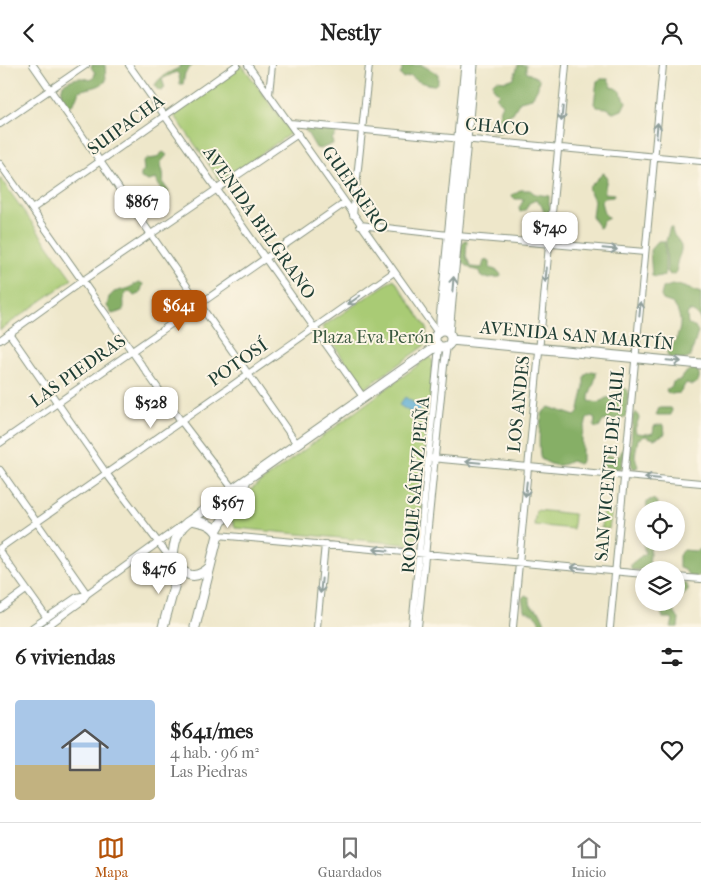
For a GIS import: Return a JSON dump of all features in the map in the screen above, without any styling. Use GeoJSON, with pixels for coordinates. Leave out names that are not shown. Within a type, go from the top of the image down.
{"type":"FeatureCollection","features":[{"type":"Feature","properties":{"kind":"main road","name":"ROQUE SÁENZ PEÑA"},"geometry":{"type":"LineString","coordinates":[[443,339],[462,139],[466,65]]}},
{"type":"Feature","properties":{"kind":"main road","name":"ROQUE SÁENZ PEÑA"},"geometry":{"type":"LineString","coordinates":[[462,139],[473,65]]}},
{"type":"Feature","properties":{"kind":"main road","name":"AVENIDA SAN MARTÍN"},"geometry":{"type":"LineString","coordinates":[[443,339],[701,364]]}},
{"type":"Feature","properties":{"kind":"main road"},"geometry":{"type":"LineString","coordinates":[[163,627],[176,565],[177,538],[187,522],[443,339]]}},
{"type":"Feature","properties":{"kind":"main road"},"geometry":{"type":"LineString","coordinates":[[195,627],[217,533],[246,481]]}},
{"type":"Feature","properties":{"kind":"main road"},"geometry":{"type":"LineString","coordinates":[[187,522],[206,523],[217,533]]}},
{"type":"Feature","properties":{"kind":"main road"},"geometry":{"type":"LineString","coordinates":[[176,565],[189,575],[196,576],[210,567]]}},
{"type":"Feature","properties":{"kind":"street"},"geometry":{"type":"LineString","coordinates":[[33,65],[297,444]]}},
{"type":"Feature","properties":{"kind":"street"},"geometry":{"type":"LineString","coordinates":[[0,124],[86,65]]}},
{"type":"Feature","properties":{"kind":"street","name":"AVENIDA BELGRANO"},"geometry":{"type":"LineString","coordinates":[[129,65],[364,397]]}},
{"type":"Feature","properties":{"kind":"street","name":"SUIPACHA"},"geometry":{"type":"LineString","coordinates":[[32,209],[237,65]]}},
{"type":"Feature","properties":{"kind":"street","name":"GUERRERO"},"geometry":{"type":"LineString","coordinates":[[248,65],[360,225],[443,339]]}},
{"type":"Feature","properties":{"kind":"street"},"geometry":{"type":"LineString","coordinates":[[270,95],[272,65]]}},
{"type":"Feature","properties":{"kind":"street"},"geometry":{"type":"LineString","coordinates":[[353,215],[368,65]]}},
{"type":"Feature","properties":{"kind":"street","name":"LOS ANDES"},"geometry":{"type":"LineString","coordinates":[[513,627],[566,65]]}},
{"type":"Feature","properties":{"kind":"street","name":"SAN VICENTE DE PAUL"},"geometry":{"type":"LineString","coordinates":[[610,627],[663,65]]}},
{"type":"Feature","properties":{"kind":"street","name":"CHACO"},"geometry":{"type":"LineString","coordinates":[[290,123],[701,161]]}},
{"type":"Feature","properties":{"kind":"street"},"geometry":{"type":"LineString","coordinates":[[0,340],[82,281],[298,134]]}},
{"type":"Feature","properties":{"kind":"street"},"geometry":{"type":"LineString","coordinates":[[0,164],[181,421],[233,489]]}},
{"type":"Feature","properties":{"kind":"street","name":"LAS PIEDRAS"},"geometry":{"type":"LineString","coordinates":[[0,443],[346,203]]}},
{"type":"Feature","properties":{"kind":"street"},"geometry":{"type":"LineString","coordinates":[[360,225],[645,252]]}},
{"type":"Feature","properties":{"kind":"street","name":"POTOSÍ"},"geometry":{"type":"LineString","coordinates":[[0,548],[394,272]]}},
{"type":"Feature","properties":{"kind":"street"},"geometry":{"type":"LineString","coordinates":[[10,333],[106,473],[157,543],[176,565]]}},
{"type":"Feature","properties":{"kind":"street","name":"ROQUE SÁENZ PEÑA"},"geometry":{"type":"LineString","coordinates":[[418,627],[422,554],[443,339]]}},
{"type":"Feature","properties":{"kind":"street"},"geometry":{"type":"LineString","coordinates":[[431,458],[701,483]]}},
{"type":"Feature","properties":{"kind":"street"},"geometry":{"type":"LineString","coordinates":[[0,470],[88,594]]}},
{"type":"Feature","properties":{"kind":"street"},"geometry":{"type":"LineString","coordinates":[[46,627],[187,522]]}},
{"type":"Feature","properties":{"kind":"street"},"geometry":{"type":"LineString","coordinates":[[217,533],[635,573]]}},
{"type":"Feature","properties":{"kind":"street"},"geometry":{"type":"LineString","coordinates":[[317,627],[325,544]]}},
{"type":"Feature","properties":{"kind":"street"},"geometry":{"type":"LineString","coordinates":[[0,552],[47,618]]}},
{"type":"Feature","properties":{"kind":"street","name":"ROQUE SÁENZ PEÑA"},"geometry":{"type":"LineString","coordinates":[[412,627],[422,554]]}},
{"type":"Feature","properties":{"kind":"street"},"geometry":{"type":"LineString","coordinates":[[685,578],[701,579]]}},
{"type":"Feature","properties":{"kind":"street"},"geometry":{"type":"LineString","coordinates":[[0,609],[26,590]]}},
{"type":"Feature","properties":{"kind":"street"},"geometry":{"type":"LineString","coordinates":[[33,627],[77,597],[88,594]]}},
{"type":"Feature","properties":{"kind":"green space"},"geometry":{"type":"Polygon","coordinates":[[[92,65],[105,65],[106,81],[96,87],[79,91],[74,103],[69,106],[60,97],[63,84],[77,78],[91,80],[95,73],[91,67],[92,65]]]}},
{"type":"Feature","properties":{"kind":"green space"},"geometry":{"type":"Polygon","coordinates":[[[181,65],[193,65],[185,73],[183,84],[180,84],[179,75],[176,72],[162,79],[165,88],[161,91],[158,90],[155,85],[160,79],[181,65]]]}},
{"type":"Feature","properties":{"kind":"green space"},"geometry":{"type":"Polygon","coordinates":[[[242,65],[291,133],[221,182],[173,113],[242,65]]]}},
{"type":"Feature","properties":{"kind":"green space"},"geometry":{"type":"Polygon","coordinates":[[[399,65],[422,65],[438,74],[438,82],[432,85],[425,84],[411,76],[403,78],[400,75],[402,67],[399,65]]]}},
{"type":"Feature","properties":{"kind":"green space"},"geometry":{"type":"Polygon","coordinates":[[[518,65],[526,65],[526,72],[539,79],[538,87],[532,98],[520,101],[513,113],[505,117],[500,133],[491,131],[491,127],[498,121],[502,104],[496,97],[499,94],[493,87],[493,83],[496,80],[506,81],[514,78],[518,65]]]}},
{"type":"Feature","properties":{"kind":"green space"},"geometry":{"type":"Polygon","coordinates":[[[608,79],[612,87],[617,89],[622,95],[626,102],[622,110],[614,113],[607,108],[597,107],[594,104],[597,81],[608,79]]]}},
{"type":"Feature","properties":{"kind":"green space"},"geometry":{"type":"Polygon","coordinates":[[[303,126],[335,130],[336,134],[332,139],[333,144],[320,149],[316,148],[303,126]]]}},
{"type":"Feature","properties":{"kind":"green space"},"geometry":{"type":"Polygon","coordinates":[[[163,152],[167,155],[161,162],[164,176],[163,183],[168,193],[161,190],[156,179],[148,181],[141,178],[144,170],[143,162],[147,159],[156,158],[163,152]]]}},
{"type":"Feature","properties":{"kind":"green space"},"geometry":{"type":"Polygon","coordinates":[[[603,173],[607,178],[604,193],[614,194],[613,197],[604,198],[601,202],[604,213],[609,218],[603,221],[599,228],[592,217],[594,200],[588,188],[603,173]]]}},
{"type":"Feature","properties":{"kind":"green space"},"geometry":{"type":"Polygon","coordinates":[[[0,178],[72,279],[0,330],[0,178]]]}},
{"type":"Feature","properties":{"kind":"green space"},"geometry":{"type":"Polygon","coordinates":[[[520,190],[530,190],[535,194],[549,196],[551,208],[548,216],[550,220],[546,241],[533,237],[536,234],[536,228],[546,223],[542,207],[536,200],[529,203],[525,211],[520,212],[519,208],[524,199],[515,199],[512,196],[520,190]]]}},
{"type":"Feature","properties":{"kind":"green space"},"geometry":{"type":"Polygon","coordinates":[[[670,227],[681,248],[676,271],[670,275],[667,271],[666,241],[670,227]]]}},
{"type":"Feature","properties":{"kind":"green space"},"geometry":{"type":"Polygon","coordinates":[[[465,240],[467,240],[466,256],[471,267],[482,268],[484,261],[488,260],[490,261],[490,268],[498,271],[501,275],[500,277],[481,277],[479,271],[471,269],[461,261],[460,249],[465,240]]]}},
{"type":"Feature","properties":{"kind":"green space"},"geometry":{"type":"Polygon","coordinates":[[[658,241],[664,241],[665,243],[665,275],[656,277],[652,276],[650,250],[658,241]]]}},
{"type":"Feature","properties":{"kind":"green space","name":"Plaza Eva Perón"},"geometry":{"type":"Polygon","coordinates":[[[394,279],[427,328],[425,345],[364,389],[322,327],[394,279]]]}},
{"type":"Feature","properties":{"kind":"green space"},"geometry":{"type":"Polygon","coordinates":[[[139,282],[143,284],[140,294],[134,296],[129,291],[126,293],[123,311],[112,314],[107,306],[109,297],[114,292],[129,288],[139,282]]]}},
{"type":"Feature","properties":{"kind":"green space"},"geometry":{"type":"Polygon","coordinates":[[[678,285],[701,293],[701,322],[694,312],[689,311],[687,315],[688,324],[696,328],[698,332],[691,355],[689,358],[682,360],[669,358],[667,354],[667,349],[675,340],[680,329],[679,317],[674,305],[663,300],[661,296],[663,288],[678,285]]]}},
{"type":"Feature","properties":{"kind":"green space"},"geometry":{"type":"Polygon","coordinates":[[[429,357],[433,361],[420,540],[413,545],[236,528],[230,518],[249,491],[429,357]]]}},
{"type":"Feature","properties":{"kind":"green space"},"geometry":{"type":"Polygon","coordinates":[[[693,367],[697,369],[699,374],[696,384],[686,383],[680,393],[671,394],[667,392],[666,390],[672,386],[673,382],[680,380],[693,367]]]}},
{"type":"Feature","properties":{"kind":"green space"},"geometry":{"type":"Polygon","coordinates":[[[596,372],[596,376],[589,401],[598,403],[606,398],[614,397],[624,388],[628,390],[626,417],[603,421],[599,428],[594,427],[595,418],[591,416],[587,419],[582,436],[582,461],[579,464],[571,461],[563,465],[556,465],[541,459],[539,443],[543,412],[549,407],[575,416],[578,413],[584,387],[584,378],[587,373],[596,372]]]}},
{"type":"Feature","properties":{"kind":"green space"},"geometry":{"type":"Polygon","coordinates":[[[659,408],[671,408],[671,415],[656,415],[659,408]]]}},
{"type":"Feature","properties":{"kind":"green space"},"geometry":{"type":"Polygon","coordinates":[[[636,412],[639,418],[635,429],[636,433],[653,433],[654,426],[662,424],[664,425],[665,434],[654,439],[645,436],[638,439],[635,456],[638,467],[634,469],[630,459],[633,415],[636,412]]]}},
{"type":"Feature","properties":{"kind":"green space"},"geometry":{"type":"Polygon","coordinates":[[[622,449],[625,450],[622,467],[618,469],[601,466],[601,459],[603,457],[620,456],[622,449]]]}},
{"type":"Feature","properties":{"kind":"green space"},"geometry":{"type":"Polygon","coordinates":[[[536,510],[574,514],[573,529],[534,525],[536,510]]]}},
{"type":"Feature","properties":{"kind":"green space"},"geometry":{"type":"Polygon","coordinates":[[[603,510],[612,511],[609,529],[601,528],[603,510]]]}},
{"type":"Feature","properties":{"kind":"green space"},"geometry":{"type":"Polygon","coordinates":[[[701,549],[701,575],[696,577],[689,576],[685,570],[685,561],[679,561],[679,555],[683,551],[701,549]]]}},
{"type":"Feature","properties":{"kind":"green space"},"geometry":{"type":"Polygon","coordinates":[[[645,551],[650,551],[649,561],[635,561],[635,570],[631,570],[631,564],[645,553],[645,551]]]}},
{"type":"Feature","properties":{"kind":"green space"},"geometry":{"type":"Polygon","coordinates":[[[685,583],[688,591],[685,594],[685,583]]]}},
{"type":"Feature","properties":{"kind":"green space"},"geometry":{"type":"Polygon","coordinates":[[[525,595],[529,597],[531,606],[540,612],[546,625],[559,623],[562,627],[540,627],[539,621],[535,616],[524,610],[522,598],[525,595]]]}},
{"type":"Feature","properties":{"kind":"green space"},"geometry":{"type":"Polygon","coordinates":[[[661,611],[674,611],[679,619],[678,627],[671,627],[673,620],[671,618],[663,618],[661,611]]]}},
{"type":"Feature","properties":{"kind":"water"},"geometry":{"type":"Polygon","coordinates":[[[405,397],[422,408],[416,416],[399,405],[405,397]]]}}]}
